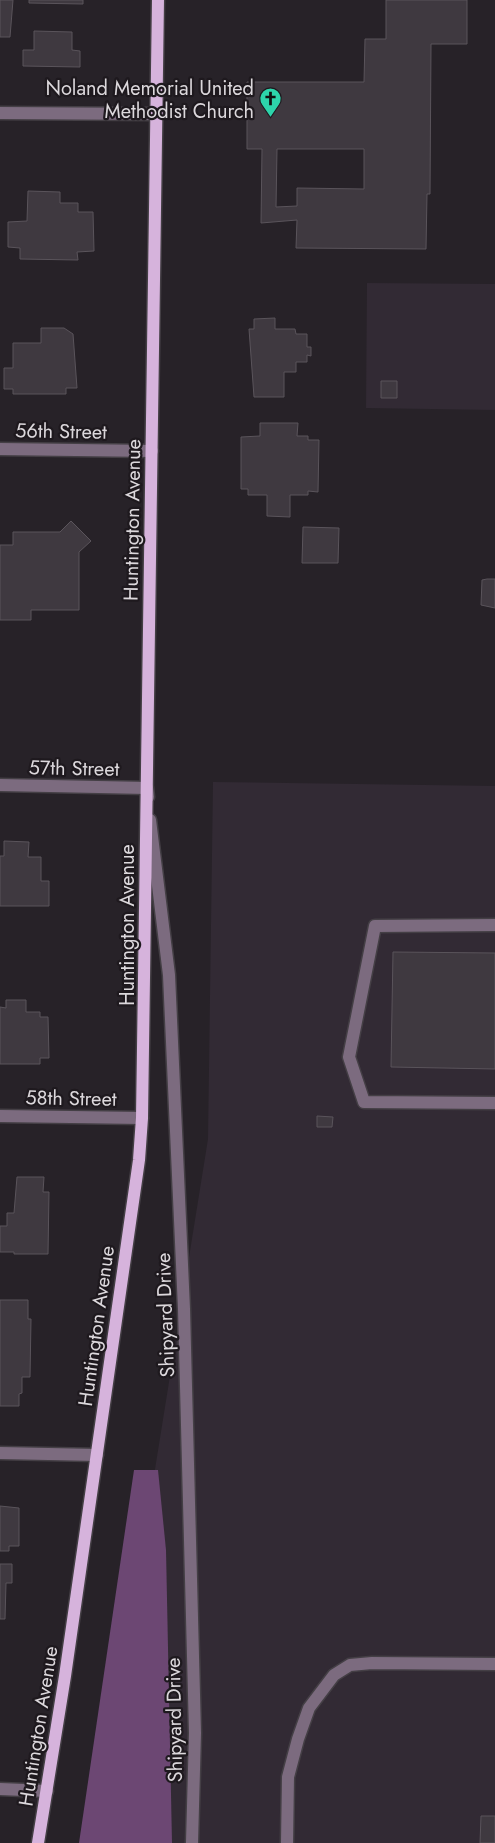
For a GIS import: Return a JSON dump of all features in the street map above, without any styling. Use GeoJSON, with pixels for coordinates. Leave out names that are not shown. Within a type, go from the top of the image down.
{"type":"FeatureCollection","features":[{"type":"Feature","properties":{"kind":"main road","name":"Huntington Avenue"},"geometry":{"type":"LineString","coordinates":[[38,1843],[97,1454],[139,1160],[142,1118],[158,0]]}},
{"type":"Feature","properties":{"kind":"street"},"geometry":{"type":"LineString","coordinates":[[0,113],[157,114]]}},
{"type":"Feature","properties":{"kind":"street","name":"56th Street"},"geometry":{"type":"LineString","coordinates":[[0,449],[152,451]]}},
{"type":"Feature","properties":{"kind":"street","name":"57th Street"},"geometry":{"type":"LineString","coordinates":[[0,785],[147,788]]}},
{"type":"Feature","properties":{"kind":"street","name":"Shipyard Drive"},"geometry":{"type":"LineString","coordinates":[[147,788],[169,976],[184,1299],[195,1733],[192,1843]]}},
{"type":"Feature","properties":{"kind":"street"},"geometry":{"type":"LineString","coordinates":[[495,925],[375,926],[349,1057],[364,1102],[495,1103]]}},
{"type":"Feature","properties":{"kind":"street","name":"58th Street"},"geometry":{"type":"LineString","coordinates":[[0,1116],[142,1118]]}},
{"type":"Feature","properties":{"kind":"street"},"geometry":{"type":"LineString","coordinates":[[0,1453],[97,1454]]}},
{"type":"Feature","properties":{"kind":"street"},"geometry":{"type":"LineString","coordinates":[[287,1843],[288,1777],[298,1739],[309,1708],[334,1675],[350,1665],[372,1663],[495,1664]]}},
{"type":"Feature","properties":{"kind":"street"},"geometry":{"type":"LineString","coordinates":[[0,1790],[47,1790]]}},
{"type":"Feature","properties":{"kind":"shaded area"},"geometry":{"type":"Polygon","coordinates":[[[367,283],[495,284],[495,410],[366,408],[367,283]]]}},
{"type":"Feature","properties":{"kind":"shaded area"},"geometry":{"type":"Polygon","coordinates":[[[213,782],[495,786],[495,1843],[95,1843],[208,1139],[213,782]]]}},
{"type":"Feature","properties":{"kind":"shaded area"},"geometry":{"type":"Polygon","coordinates":[[[134,1470],[158,1470],[166,1550],[172,1843],[79,1843],[134,1470]]]}},
{"type":"Feature","properties":{"kind":"building"},"geometry":{"type":"Polygon","coordinates":[[[0,0],[13,0],[10,37],[0,37],[0,0]]]}},
{"type":"Feature","properties":{"kind":"building"},"geometry":{"type":"Polygon","coordinates":[[[29,0],[83,0],[83,4],[29,3],[29,0]]]}},
{"type":"Feature","properties":{"kind":"building"},"geometry":{"type":"Polygon","coordinates":[[[386,0],[467,0],[467,44],[431,44],[430,194],[427,194],[426,249],[296,248],[297,220],[261,223],[262,149],[247,149],[247,82],[364,82],[365,39],[386,39],[386,0]],[[277,149],[276,207],[297,206],[297,188],[364,189],[364,149],[277,149]]]}},
{"type":"Feature","properties":{"kind":"building"},"geometry":{"type":"Polygon","coordinates":[[[34,31],[72,32],[72,50],[80,51],[80,67],[23,66],[23,50],[34,50],[34,31]]]}},
{"type":"Feature","properties":{"kind":"building"},"geometry":{"type":"Polygon","coordinates":[[[28,191],[60,192],[60,203],[78,203],[78,212],[93,212],[94,251],[77,252],[78,260],[20,259],[20,248],[8,247],[8,222],[27,221],[28,191]]]}},
{"type":"Feature","properties":{"kind":"building"},"geometry":{"type":"Polygon","coordinates":[[[275,318],[275,329],[295,329],[296,334],[307,334],[307,347],[311,347],[311,356],[307,355],[307,362],[296,362],[296,372],[284,372],[284,397],[254,397],[249,329],[254,329],[254,319],[275,318]]]}},
{"type":"Feature","properties":{"kind":"building"},"geometry":{"type":"Polygon","coordinates":[[[41,328],[64,328],[73,334],[77,388],[66,388],[66,394],[13,394],[13,389],[4,389],[4,368],[13,368],[13,343],[41,343],[41,328]]]}},
{"type":"Feature","properties":{"kind":"building"},"geometry":{"type":"Polygon","coordinates":[[[381,381],[397,381],[397,398],[381,398],[381,381]]]}},
{"type":"Feature","properties":{"kind":"building"},"geometry":{"type":"Polygon","coordinates":[[[260,423],[298,423],[297,436],[308,436],[308,440],[319,440],[318,492],[308,491],[308,495],[290,495],[290,517],[267,516],[267,495],[248,495],[248,489],[241,489],[241,437],[260,436],[260,423]]]}},
{"type":"Feature","properties":{"kind":"building"},"geometry":{"type":"Polygon","coordinates":[[[71,521],[91,541],[79,552],[79,610],[31,610],[31,620],[0,620],[0,545],[13,545],[13,532],[60,532],[71,521]]]}},
{"type":"Feature","properties":{"kind":"building"},"geometry":{"type":"Polygon","coordinates":[[[303,527],[339,528],[338,563],[302,563],[303,527]]]}},
{"type":"Feature","properties":{"kind":"building"},"geometry":{"type":"Polygon","coordinates":[[[495,579],[495,608],[481,605],[482,580],[495,579]]]}},
{"type":"Feature","properties":{"kind":"building"},"geometry":{"type":"Polygon","coordinates":[[[4,841],[29,842],[28,857],[41,857],[41,881],[49,881],[49,906],[0,906],[0,856],[4,856],[4,841]]]}},
{"type":"Feature","properties":{"kind":"building"},"geometry":{"type":"Polygon","coordinates":[[[393,952],[495,953],[495,1069],[391,1067],[393,952]]]}},
{"type":"Feature","properties":{"kind":"building"},"geometry":{"type":"Polygon","coordinates":[[[6,1000],[26,1000],[26,1012],[40,1012],[40,1017],[48,1017],[49,1058],[40,1058],[40,1064],[0,1064],[0,1007],[6,1008],[6,1000]]]}},
{"type":"Feature","properties":{"kind":"building"},"geometry":{"type":"Polygon","coordinates":[[[317,1116],[333,1117],[332,1127],[317,1127],[317,1116]]]}},
{"type":"Feature","properties":{"kind":"building"},"geometry":{"type":"Polygon","coordinates":[[[17,1177],[44,1177],[43,1192],[49,1192],[48,1254],[0,1252],[0,1226],[7,1226],[7,1213],[14,1213],[17,1177]]]}},
{"type":"Feature","properties":{"kind":"building"},"geometry":{"type":"Polygon","coordinates":[[[0,1300],[28,1300],[28,1319],[31,1319],[30,1377],[22,1377],[22,1393],[19,1394],[19,1406],[0,1406],[0,1300]]]}},
{"type":"Feature","properties":{"kind":"building"},"geometry":{"type":"Polygon","coordinates":[[[0,1506],[19,1508],[19,1546],[9,1546],[9,1551],[0,1551],[0,1506]]]}},
{"type":"Feature","properties":{"kind":"building"},"geometry":{"type":"Polygon","coordinates":[[[0,1564],[12,1564],[12,1583],[6,1583],[5,1619],[0,1619],[0,1564]]]}},
{"type":"Feature","properties":{"kind":"building"},"geometry":{"type":"Polygon","coordinates":[[[481,1816],[495,1816],[495,1843],[480,1843],[481,1816]]]}},
{"type":"Feature","properties":{"kind":"place","name":"Noland Memorial United Methodist Church"},"geometry":{"type":"Point","coordinates":[270,118]}}]}
